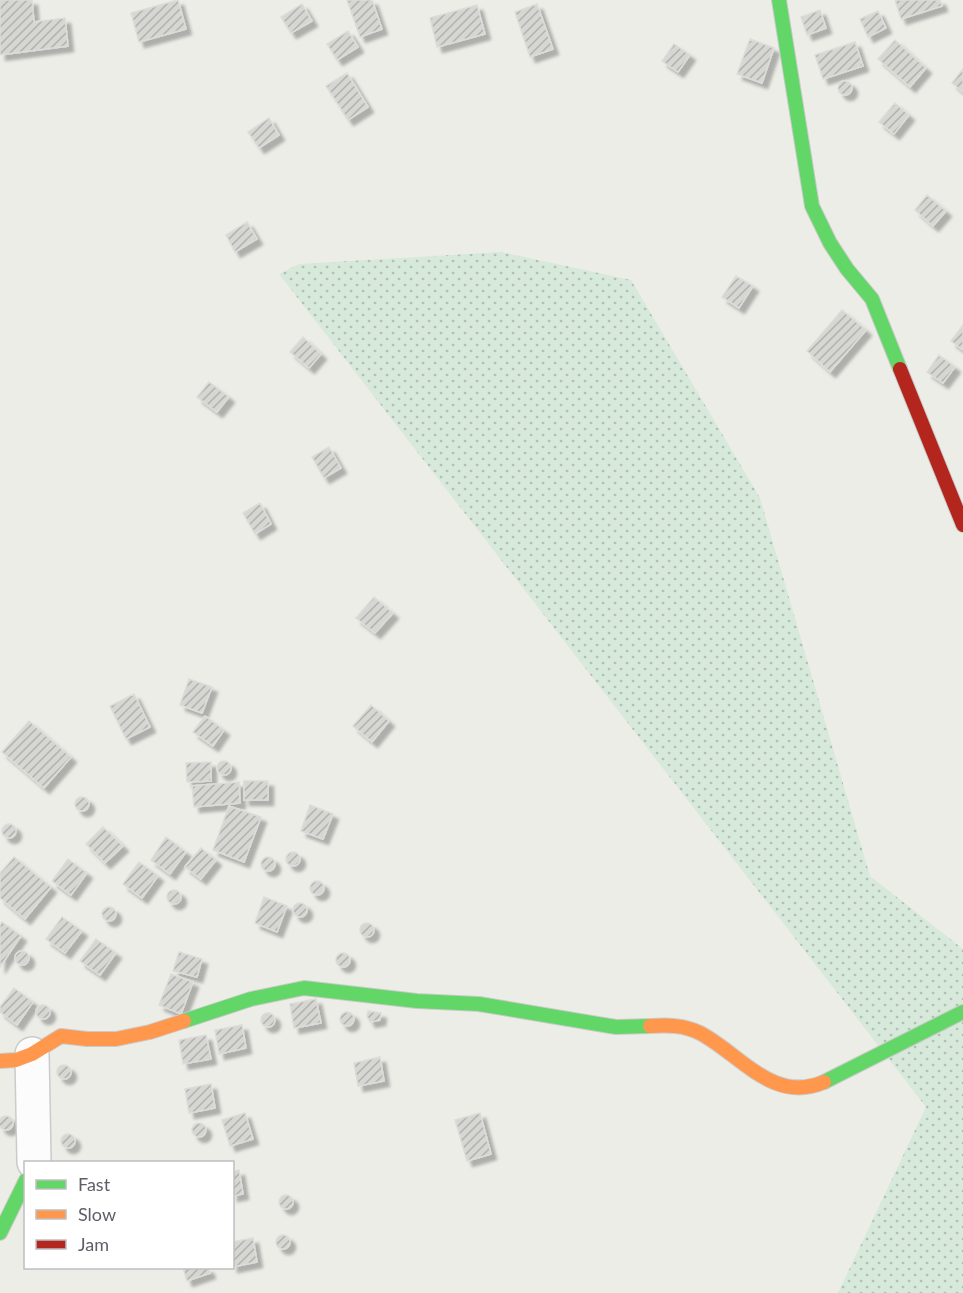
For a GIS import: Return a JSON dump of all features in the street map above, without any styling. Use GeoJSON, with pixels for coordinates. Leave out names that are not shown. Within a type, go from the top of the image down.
{"type":"FeatureCollection","features":[{"type":"Feature","properties":{"kind":"street"},"geometry":{"type":"LineString","coordinates":[[779,0],[812,206],[830,243],[847,269],[872,299],[963,525]]}},
{"type":"Feature","properties":{"kind":"street"},"geometry":{"type":"LineString","coordinates":[[0,1061],[16,1060],[32,1054],[61,1036],[116,1039],[150,1032],[251,999],[304,988],[417,1001],[479,1004],[616,1027],[677,1025],[700,1033],[758,1074],[777,1084],[809,1088],[963,1012]]}},
{"type":"Feature","properties":{"kind":"street"},"geometry":{"type":"LineString","coordinates":[[32,1054],[34,1161]]}},
{"type":"Feature","properties":{"kind":"street"},"geometry":{"type":"LineString","coordinates":[[0,1233],[24,1184]]}},
{"type":"Feature","properties":{"kind":"green space"},"geometry":{"type":"Polygon","coordinates":[[[501,252],[631,280],[760,498],[870,876],[963,949],[963,1293],[838,1293],[926,1107],[279,274],[299,264],[501,252]]]}},
{"type":"Feature","properties":{"kind":"building"},"geometry":{"type":"Polygon","coordinates":[[[0,0],[32,0],[34,22],[65,18],[68,46],[0,55],[0,0]]]}},
{"type":"Feature","properties":{"kind":"building"},"geometry":{"type":"Polygon","coordinates":[[[178,0],[186,29],[139,42],[131,13],[178,0]]]}},
{"type":"Feature","properties":{"kind":"building"},"geometry":{"type":"Polygon","coordinates":[[[347,0],[372,0],[382,29],[360,37],[347,0]]]}},
{"type":"Feature","properties":{"kind":"building"},"geometry":{"type":"Polygon","coordinates":[[[895,0],[940,0],[942,6],[901,19],[895,0]]]}},
{"type":"Feature","properties":{"kind":"building"},"geometry":{"type":"Polygon","coordinates":[[[302,4],[312,21],[291,33],[281,17],[302,4]]]}},
{"type":"Feature","properties":{"kind":"building"},"geometry":{"type":"Polygon","coordinates":[[[537,4],[553,49],[530,57],[515,12],[537,4]]]}},
{"type":"Feature","properties":{"kind":"building"},"geometry":{"type":"Polygon","coordinates":[[[477,5],[485,34],[437,47],[430,18],[477,5]]]}},
{"type":"Feature","properties":{"kind":"building"},"geometry":{"type":"Polygon","coordinates":[[[820,10],[826,28],[807,35],[801,17],[820,10]]]}},
{"type":"Feature","properties":{"kind":"building"},"geometry":{"type":"Polygon","coordinates":[[[878,11],[886,28],[868,37],[860,19],[878,11]]]}},
{"type":"Feature","properties":{"kind":"building"},"geometry":{"type":"Polygon","coordinates":[[[348,31],[358,47],[337,60],[327,44],[348,31]]]}},
{"type":"Feature","properties":{"kind":"building"},"geometry":{"type":"Polygon","coordinates":[[[750,39],[774,48],[762,83],[737,74],[750,39]]]}},
{"type":"Feature","properties":{"kind":"building"},"geometry":{"type":"Polygon","coordinates":[[[895,40],[926,68],[910,87],[878,59],[895,40]]]}},
{"type":"Feature","properties":{"kind":"building"},"geometry":{"type":"Polygon","coordinates":[[[855,42],[863,66],[823,79],[815,55],[855,42]]]}},
{"type":"Feature","properties":{"kind":"building"},"geometry":{"type":"Polygon","coordinates":[[[674,44],[690,55],[678,72],[662,61],[674,44]]]}},
{"type":"Feature","properties":{"kind":"building"},"geometry":{"type":"Polygon","coordinates":[[[963,69],[963,92],[952,83],[963,69]]]}},
{"type":"Feature","properties":{"kind":"building"},"geometry":{"type":"Polygon","coordinates":[[[347,73],[368,107],[348,120],[326,86],[347,73]]]}},
{"type":"Feature","properties":{"kind":"building"},"geometry":{"type":"Polygon","coordinates":[[[842,81],[848,81],[852,88],[848,95],[842,95],[838,91],[838,85],[842,81]]]}},
{"type":"Feature","properties":{"kind":"building"},"geometry":{"type":"Polygon","coordinates":[[[895,103],[909,115],[894,134],[879,122],[895,103]]]}},
{"type":"Feature","properties":{"kind":"building"},"geometry":{"type":"Polygon","coordinates":[[[269,118],[279,135],[259,148],[248,132],[269,118]]]}},
{"type":"Feature","properties":{"kind":"building"},"geometry":{"type":"Polygon","coordinates":[[[927,195],[946,211],[933,226],[915,210],[927,195]]]}},
{"type":"Feature","properties":{"kind":"building"},"geometry":{"type":"Polygon","coordinates":[[[247,222],[257,239],[235,252],[226,235],[247,222]]]}},
{"type":"Feature","properties":{"kind":"building"},"geometry":{"type":"Polygon","coordinates":[[[736,276],[753,286],[739,308],[722,297],[736,276]]]}},
{"type":"Feature","properties":{"kind":"building"},"geometry":{"type":"Polygon","coordinates":[[[842,310],[866,330],[830,372],[807,351],[842,310]]]}},
{"type":"Feature","properties":{"kind":"building"},"geometry":{"type":"Polygon","coordinates":[[[963,325],[963,350],[951,341],[963,325]]]}},
{"type":"Feature","properties":{"kind":"building"},"geometry":{"type":"Polygon","coordinates":[[[303,337],[321,354],[309,368],[290,352],[303,337]]]}},
{"type":"Feature","properties":{"kind":"building"},"geometry":{"type":"Polygon","coordinates":[[[939,355],[955,367],[943,383],[927,372],[939,355]]]}},
{"type":"Feature","properties":{"kind":"building"},"geometry":{"type":"Polygon","coordinates":[[[209,382],[229,397],[217,412],[197,397],[209,382]]]}},
{"type":"Feature","properties":{"kind":"building"},"geometry":{"type":"Polygon","coordinates":[[[329,447],[341,468],[324,478],[312,457],[329,447]]]}},
{"type":"Feature","properties":{"kind":"building"},"geometry":{"type":"Polygon","coordinates":[[[260,503],[271,524],[255,534],[243,513],[260,503]]]}},
{"type":"Feature","properties":{"kind":"building"},"geometry":{"type":"Polygon","coordinates":[[[374,597],[393,613],[375,633],[356,618],[374,597]]]}},
{"type":"Feature","properties":{"kind":"building"},"geometry":{"type":"Polygon","coordinates":[[[189,679],[212,687],[202,713],[180,705],[189,679]]]}},
{"type":"Feature","properties":{"kind":"building"},"geometry":{"type":"Polygon","coordinates":[[[134,694],[150,727],[126,739],[110,706],[134,694]]]}},
{"type":"Feature","properties":{"kind":"building"},"geometry":{"type":"Polygon","coordinates":[[[371,705],[389,721],[372,742],[353,726],[371,705]]]}},
{"type":"Feature","properties":{"kind":"building"},"geometry":{"type":"Polygon","coordinates":[[[205,716],[224,730],[213,746],[193,732],[205,716]]]}},
{"type":"Feature","properties":{"kind":"building"},"geometry":{"type":"Polygon","coordinates":[[[29,721],[71,757],[44,788],[2,752],[29,721]]]}},
{"type":"Feature","properties":{"kind":"building"},"geometry":{"type":"Polygon","coordinates":[[[221,761],[227,761],[231,768],[227,775],[221,775],[217,771],[217,765],[221,761]]]}},
{"type":"Feature","properties":{"kind":"building"},"geometry":{"type":"Polygon","coordinates":[[[211,762],[211,781],[187,782],[186,763],[211,762]]]}},
{"type":"Feature","properties":{"kind":"building"},"geometry":{"type":"Polygon","coordinates":[[[244,781],[268,781],[268,800],[244,800],[244,781]]]}},
{"type":"Feature","properties":{"kind":"building"},"geometry":{"type":"Polygon","coordinates":[[[239,782],[240,803],[194,807],[192,786],[239,782]]]}},
{"type":"Feature","properties":{"kind":"building"},"geometry":{"type":"Polygon","coordinates":[[[79,797],[85,797],[89,804],[85,811],[79,811],[75,807],[75,801],[79,797]]]}},
{"type":"Feature","properties":{"kind":"building"},"geometry":{"type":"Polygon","coordinates":[[[310,805],[333,814],[323,839],[301,831],[310,805]]]}},
{"type":"Feature","properties":{"kind":"building"},"geometry":{"type":"Polygon","coordinates":[[[229,806],[261,817],[244,862],[213,850],[229,806]]]}},
{"type":"Feature","properties":{"kind":"building"},"geometry":{"type":"Polygon","coordinates":[[[6,824],[12,824],[16,831],[12,838],[6,838],[2,834],[2,828],[6,824]]]}},
{"type":"Feature","properties":{"kind":"building"},"geometry":{"type":"Polygon","coordinates":[[[103,827],[123,846],[105,863],[86,844],[103,827]]]}},
{"type":"Feature","properties":{"kind":"building"},"geometry":{"type":"Polygon","coordinates":[[[166,837],[186,852],[170,874],[151,860],[166,837]]]}},
{"type":"Feature","properties":{"kind":"building"},"geometry":{"type":"Polygon","coordinates":[[[201,848],[216,860],[201,879],[185,867],[201,848]]]}},
{"type":"Feature","properties":{"kind":"building"},"geometry":{"type":"Polygon","coordinates":[[[290,852],[296,852],[300,859],[296,866],[290,866],[286,862],[286,856],[290,852]]]}},
{"type":"Feature","properties":{"kind":"building"},"geometry":{"type":"Polygon","coordinates":[[[14,857],[51,887],[25,919],[0,898],[0,873],[14,857]]]}},
{"type":"Feature","properties":{"kind":"building"},"geometry":{"type":"Polygon","coordinates":[[[265,857],[271,857],[275,864],[271,871],[265,871],[261,867],[261,861],[265,857]]]}},
{"type":"Feature","properties":{"kind":"building"},"geometry":{"type":"Polygon","coordinates":[[[68,859],[87,873],[71,895],[52,881],[68,859]]]}},
{"type":"Feature","properties":{"kind":"building"},"geometry":{"type":"Polygon","coordinates":[[[139,862],[158,876],[142,898],[123,884],[139,862]]]}},
{"type":"Feature","properties":{"kind":"building"},"geometry":{"type":"Polygon","coordinates":[[[314,881],[320,881],[324,888],[320,895],[314,895],[310,891],[310,885],[314,881]]]}},
{"type":"Feature","properties":{"kind":"building"},"geometry":{"type":"Polygon","coordinates":[[[171,890],[177,890],[181,897],[177,904],[171,904],[167,900],[167,894],[171,890]]]}},
{"type":"Feature","properties":{"kind":"building"},"geometry":{"type":"Polygon","coordinates":[[[264,897],[287,906],[277,932],[255,923],[264,897]]]}},
{"type":"Feature","properties":{"kind":"building"},"geometry":{"type":"Polygon","coordinates":[[[297,903],[303,903],[307,910],[303,917],[297,917],[293,913],[293,907],[297,903]]]}},
{"type":"Feature","properties":{"kind":"building"},"geometry":{"type":"Polygon","coordinates":[[[106,907],[112,907],[116,914],[112,921],[106,921],[102,917],[102,911],[106,907]]]}},
{"type":"Feature","properties":{"kind":"building"},"geometry":{"type":"Polygon","coordinates":[[[62,917],[82,931],[65,953],[46,939],[62,917]]]}},
{"type":"Feature","properties":{"kind":"building"},"geometry":{"type":"Polygon","coordinates":[[[2,922],[21,936],[0,967],[0,925],[2,922]]]}},
{"type":"Feature","properties":{"kind":"building"},"geometry":{"type":"Polygon","coordinates":[[[364,923],[370,923],[374,930],[370,937],[364,937],[360,933],[360,927],[364,923]]]}},
{"type":"Feature","properties":{"kind":"building"},"geometry":{"type":"Polygon","coordinates":[[[96,939],[116,953],[100,975],[80,961],[96,939]]]}},
{"type":"Feature","properties":{"kind":"building"},"geometry":{"type":"Polygon","coordinates":[[[19,951],[25,951],[29,958],[25,965],[19,965],[15,961],[15,955],[19,951]]]}},
{"type":"Feature","properties":{"kind":"building"},"geometry":{"type":"Polygon","coordinates":[[[179,952],[202,959],[197,977],[173,971],[179,952]]]}},
{"type":"Feature","properties":{"kind":"building"},"geometry":{"type":"Polygon","coordinates":[[[340,953],[346,953],[350,960],[346,967],[340,967],[336,963],[336,957],[340,953]]]}},
{"type":"Feature","properties":{"kind":"building"},"geometry":{"type":"Polygon","coordinates":[[[171,974],[193,982],[181,1014],[159,1005],[171,974]]]}},
{"type":"Feature","properties":{"kind":"building"},"geometry":{"type":"Polygon","coordinates":[[[14,988],[33,1002],[17,1025],[0,1012],[0,1007],[14,988]]]}},
{"type":"Feature","properties":{"kind":"building"},"geometry":{"type":"Polygon","coordinates":[[[316,999],[321,1023],[294,1028],[290,1004],[316,999]]]}},
{"type":"Feature","properties":{"kind":"building"},"geometry":{"type":"Polygon","coordinates":[[[40,1005],[46,1005],[50,1012],[46,1019],[40,1019],[36,1015],[36,1009],[40,1005]]]}},
{"type":"Feature","properties":{"kind":"building"},"geometry":{"type":"Polygon","coordinates":[[[368,1011],[381,1013],[380,1020],[370,1022],[367,1016],[368,1011]]]}},
{"type":"Feature","properties":{"kind":"building"},"geometry":{"type":"Polygon","coordinates":[[[344,1012],[350,1012],[354,1019],[350,1026],[344,1026],[340,1022],[340,1016],[344,1012]]]}},
{"type":"Feature","properties":{"kind":"building"},"geometry":{"type":"Polygon","coordinates":[[[265,1013],[271,1013],[275,1020],[271,1027],[265,1027],[261,1023],[261,1017],[265,1013]]]}},
{"type":"Feature","properties":{"kind":"building"},"geometry":{"type":"Polygon","coordinates":[[[242,1025],[246,1048],[219,1054],[215,1030],[242,1025]]]}},
{"type":"Feature","properties":{"kind":"building"},"geometry":{"type":"Polygon","coordinates":[[[206,1035],[211,1059],[183,1064],[179,1040],[206,1035]]]}},
{"type":"Feature","properties":{"kind":"building"},"geometry":{"type":"Polygon","coordinates":[[[380,1057],[384,1081],[358,1086],[354,1063],[380,1057]]]}},
{"type":"Feature","properties":{"kind":"building"},"geometry":{"type":"Polygon","coordinates":[[[61,1065],[67,1065],[71,1072],[67,1079],[61,1079],[57,1075],[57,1069],[61,1065]]]}},
{"type":"Feature","properties":{"kind":"building"},"geometry":{"type":"Polygon","coordinates":[[[211,1084],[215,1108],[189,1113],[185,1089],[211,1084]]]}},
{"type":"Feature","properties":{"kind":"building"},"geometry":{"type":"Polygon","coordinates":[[[245,1113],[253,1139],[230,1146],[222,1120],[245,1113]]]}},
{"type":"Feature","properties":{"kind":"building"},"geometry":{"type":"Polygon","coordinates":[[[480,1113],[491,1154],[467,1161],[455,1120],[480,1113]]]}},
{"type":"Feature","properties":{"kind":"building"},"geometry":{"type":"Polygon","coordinates":[[[6,1116],[11,1118],[13,1123],[11,1128],[6,1130],[1,1128],[-1,1123],[1,1118],[6,1116]]]}},
{"type":"Feature","properties":{"kind":"building"},"geometry":{"type":"Polygon","coordinates":[[[196,1123],[202,1123],[206,1130],[202,1137],[196,1137],[192,1133],[192,1127],[196,1123]]]}},
{"type":"Feature","properties":{"kind":"building"},"geometry":{"type":"Polygon","coordinates":[[[65,1134],[71,1134],[75,1141],[71,1148],[65,1148],[61,1144],[61,1138],[65,1134]]]}},
{"type":"Feature","properties":{"kind":"building"},"geometry":{"type":"Polygon","coordinates":[[[239,1170],[243,1194],[234,1196],[234,1171],[239,1170]]]}},
{"type":"Feature","properties":{"kind":"building"},"geometry":{"type":"Polygon","coordinates":[[[283,1195],[289,1195],[293,1202],[289,1209],[283,1209],[279,1205],[279,1199],[283,1195]]]}},
{"type":"Feature","properties":{"kind":"building"},"geometry":{"type":"Polygon","coordinates":[[[280,1235],[286,1235],[290,1242],[286,1249],[280,1249],[276,1245],[276,1239],[280,1235]]]}},
{"type":"Feature","properties":{"kind":"building"},"geometry":{"type":"Polygon","coordinates":[[[253,1238],[257,1262],[234,1267],[234,1242],[253,1238]]]}},
{"type":"Feature","properties":{"kind":"building"},"geometry":{"type":"Polygon","coordinates":[[[183,1269],[208,1269],[210,1273],[187,1281],[183,1269]]]}},
{"type":"Feature","properties":{"kind":"traffic: fast"},"geometry":{"type":"LineString","coordinates":[[779,0],[812,206],[830,243],[847,269],[872,299],[900,369]]}},
{"type":"Feature","properties":{"kind":"traffic: fast"},"geometry":{"type":"LineString","coordinates":[[184,1021],[251,999],[304,988],[417,1001],[479,1004],[616,1027],[650,1026]]}},
{"type":"Feature","properties":{"kind":"traffic: fast"},"geometry":{"type":"LineString","coordinates":[[824,1082],[963,1012]]}},
{"type":"Feature","properties":{"kind":"traffic: fast"},"geometry":{"type":"LineString","coordinates":[[0,1233],[24,1184]]}},
{"type":"Feature","properties":{"kind":"traffic: slow"},"geometry":{"type":"LineString","coordinates":[[0,1061],[16,1060],[32,1054],[61,1036],[116,1039],[150,1032],[184,1021]]}},
{"type":"Feature","properties":{"kind":"traffic: slow"},"geometry":{"type":"LineString","coordinates":[[650,1026],[676,1026],[700,1033],[773,1082],[789,1087],[806,1087],[824,1082]]}},
{"type":"Feature","properties":{"kind":"traffic: jam"},"geometry":{"type":"LineString","coordinates":[[900,369],[963,525]]}}]}
